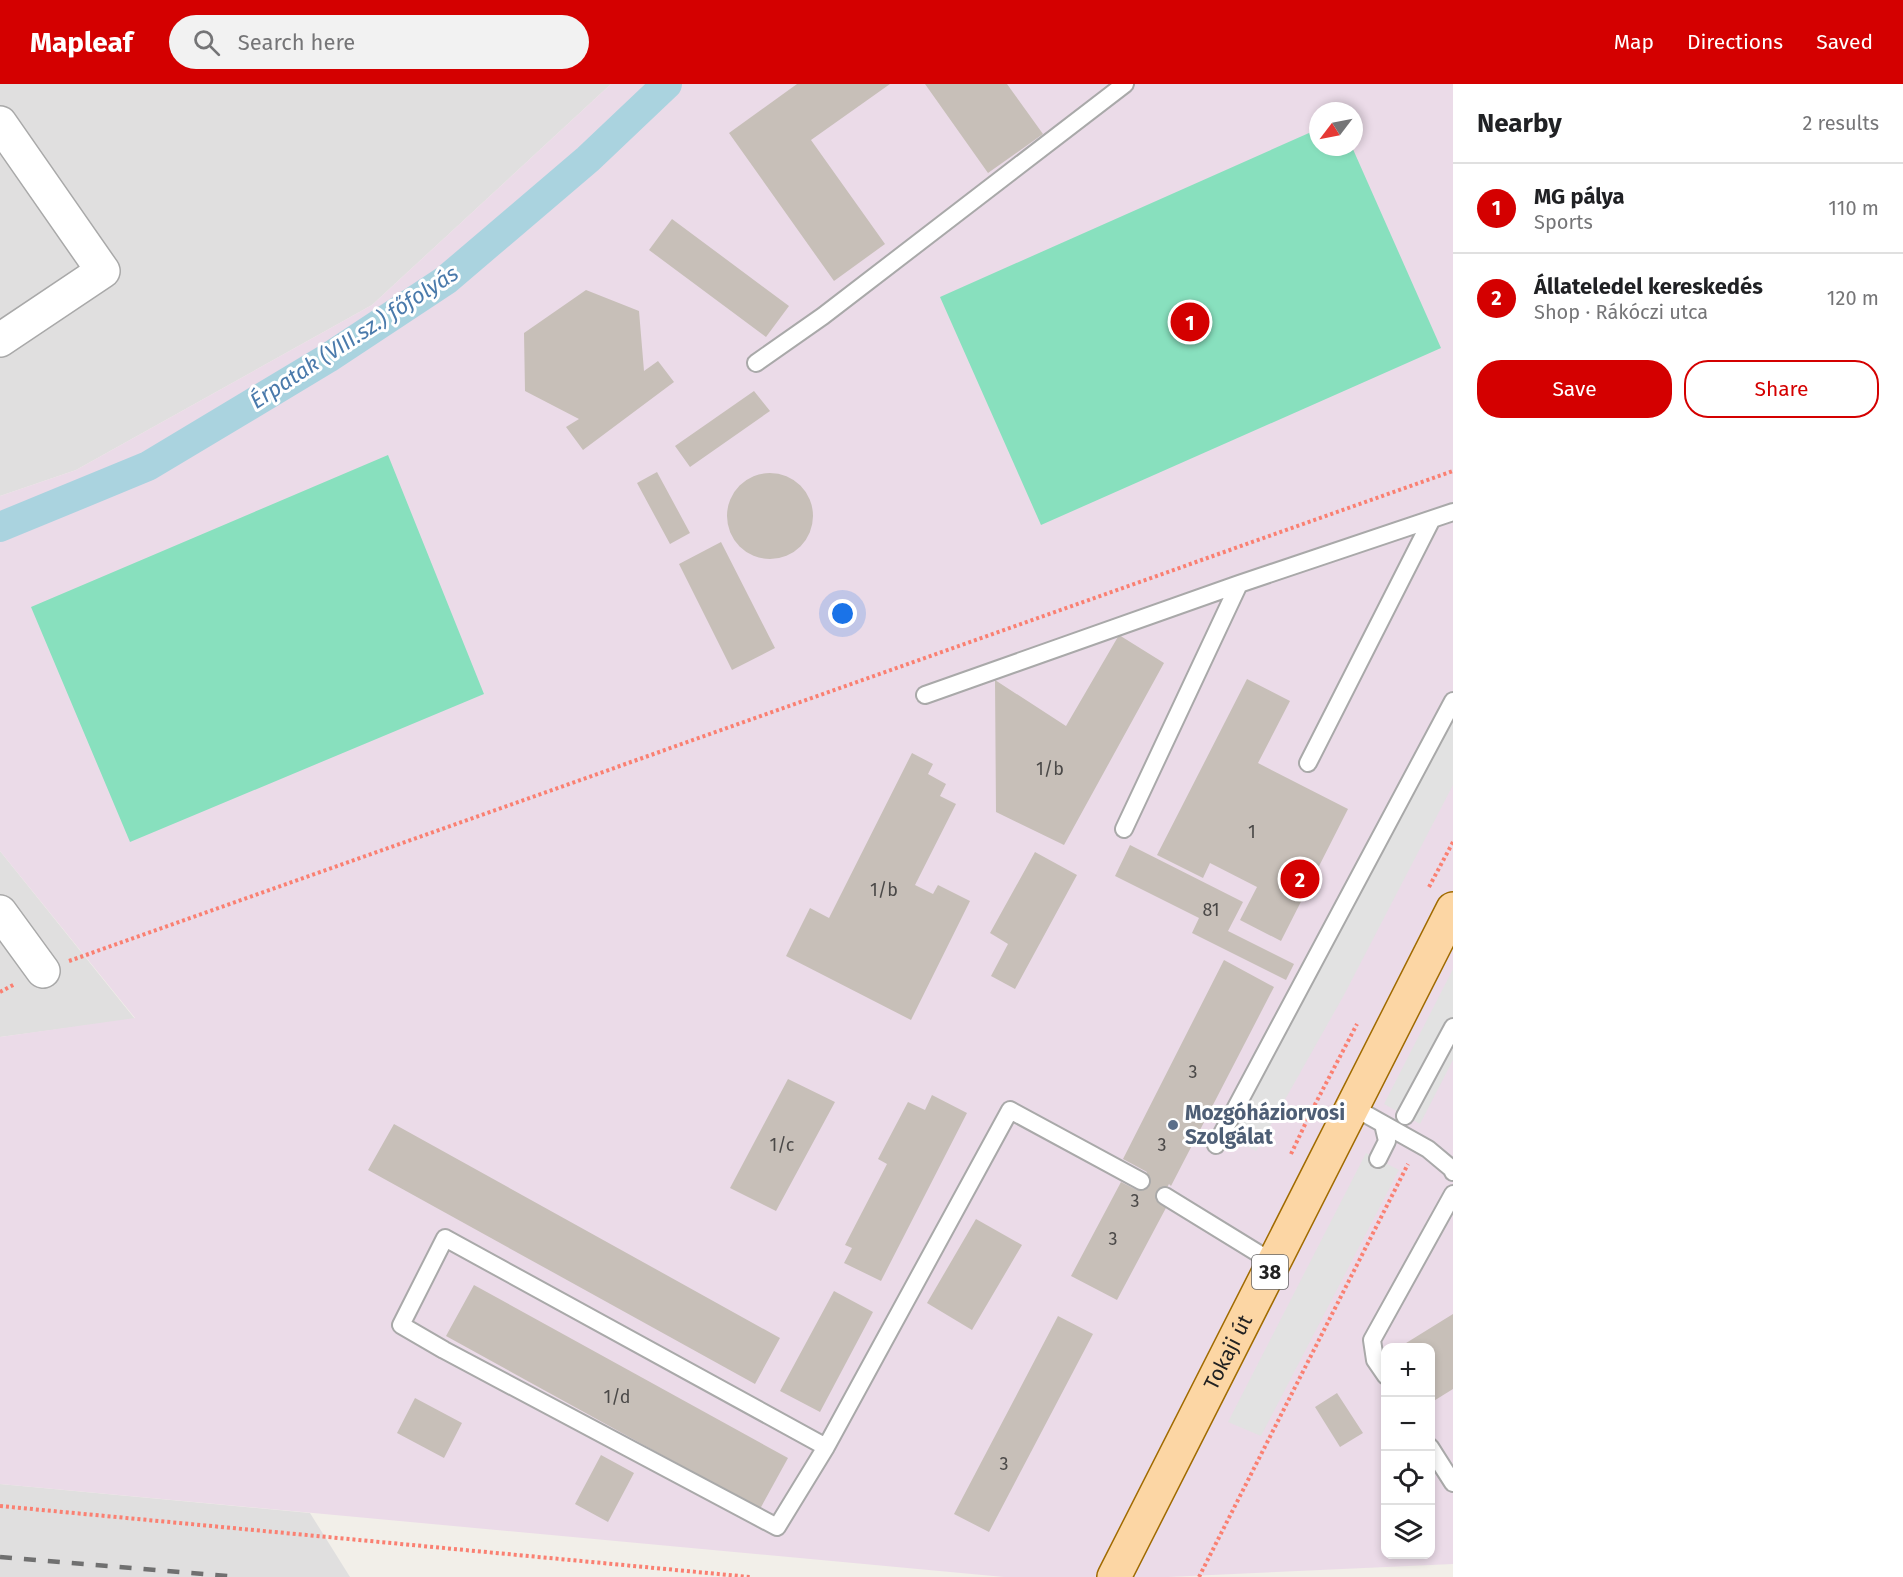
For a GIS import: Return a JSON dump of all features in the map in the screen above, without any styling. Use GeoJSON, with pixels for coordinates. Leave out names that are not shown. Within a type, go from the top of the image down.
{"type":"FeatureCollection","features":[{"type":"Feature","properties":{"kind":"main road","name":"Tokaji út"},"geometry":{"type":"LineString","coordinates":[[1114,1577],[1453,909]]}},
{"type":"Feature","properties":{"kind":"street"},"geometry":{"type":"LineString","coordinates":[[0,123],[103,271],[0,340]]}},
{"type":"Feature","properties":{"kind":"street"},"geometry":{"type":"LineString","coordinates":[[0,912],[43,971]]}},
{"type":"Feature","properties":{"kind":"lane"},"geometry":{"type":"LineString","coordinates":[[756,363],[823,316],[1125,84]]}},
{"type":"Feature","properties":{"kind":"lane"},"geometry":{"type":"LineString","coordinates":[[925,695],[1239,584],[1453,512]]}},
{"type":"Feature","properties":{"kind":"lane"},"geometry":{"type":"LineString","coordinates":[[1308,763],[1432,519]]}},
{"type":"Feature","properties":{"kind":"lane"},"geometry":{"type":"LineString","coordinates":[[1124,829],[1239,584]]}},
{"type":"Feature","properties":{"kind":"lane"},"geometry":{"type":"LineString","coordinates":[[1216,1145],[1453,701]]}},
{"type":"Feature","properties":{"kind":"lane"},"geometry":{"type":"LineString","coordinates":[[1405,1116],[1453,1027]]}},
{"type":"Feature","properties":{"kind":"lane"},"geometry":{"type":"LineString","coordinates":[[1353,1107],[1428,1149],[1453,1172]]}},
{"type":"Feature","properties":{"kind":"lane"},"geometry":{"type":"LineString","coordinates":[[826,1447],[445,1238],[401,1325],[777,1527],[826,1447],[1010,1110],[1141,1181]]}},
{"type":"Feature","properties":{"kind":"lane"},"geometry":{"type":"LineString","coordinates":[[1378,1159],[1387,1141],[1383,1124]]}},
{"type":"Feature","properties":{"kind":"lane"},"geometry":{"type":"LineString","coordinates":[[1381,1369],[1375,1360],[1372,1340],[1453,1194]]}},
{"type":"Feature","properties":{"kind":"lane"},"geometry":{"type":"LineString","coordinates":[[1165,1196],[1274,1263]]}},
{"type":"Feature","properties":{"kind":"lane"},"geometry":{"type":"LineString","coordinates":[[1435,1450],[1447,1460],[1453,1483]]}},
{"type":"Feature","properties":{"kind":"path"},"geometry":{"type":"LineString","coordinates":[[43,971],[1453,471]]}},
{"type":"Feature","properties":{"kind":"path"},"geometry":{"type":"LineString","coordinates":[[1199,1577],[1418,1144]]}},
{"type":"Feature","properties":{"kind":"path"},"geometry":{"type":"LineString","coordinates":[[0,1506],[750,1577]]}},
{"type":"Feature","properties":{"kind":"shaded area"},"geometry":{"type":"Polygon","coordinates":[[[0,84],[611,84],[372,305],[76,470],[0,496],[0,84]]]}},
{"type":"Feature","properties":{"kind":"shaded area"},"geometry":{"type":"Polygon","coordinates":[[[611,84],[1453,84],[1453,1564],[1168,1577],[1004,1577],[0,1484],[0,1037],[135,1018],[0,851],[0,496],[76,470],[372,305],[611,84]]]}},
{"type":"Feature","properties":{"kind":"shaded area"},"geometry":{"type":"Polygon","coordinates":[[[1453,701],[1453,785],[1344,995],[1256,1151],[1222,1133],[1453,701]]]}},
{"type":"Feature","properties":{"kind":"shaded area"},"geometry":{"type":"Polygon","coordinates":[[[0,851],[135,1019],[0,1037],[0,851]]]}},
{"type":"Feature","properties":{"kind":"shaded area"},"geometry":{"type":"Polygon","coordinates":[[[1453,969],[1453,1060],[1420,1124],[1384,1104],[1453,969]]]}},
{"type":"Feature","properties":{"kind":"shaded area"},"geometry":{"type":"Polygon","coordinates":[[[1366,1153],[1399,1170],[1261,1436],[1228,1422],[1366,1153]]]}},
{"type":"Feature","properties":{"kind":"shaded area"},"geometry":{"type":"Polygon","coordinates":[[[0,1484],[310,1513],[350,1577],[0,1577],[0,1484]]]}},
{"type":"Feature","properties":{"kind":"green space"},"geometry":{"type":"Polygon","coordinates":[[[1309,133],[1309,156],[1356,156],[1441,348],[1041,525],[940,297],[1309,133]]]}},
{"type":"Feature","properties":{"kind":"green space"},"geometry":{"type":"Polygon","coordinates":[[[388,455],[484,694],[130,842],[31,607],[388,455]]]}},
{"type":"Feature","properties":{"kind":"building"},"geometry":{"type":"Polygon","coordinates":[[[797,84],[890,84],[811,140],[885,244],[834,281],[729,133],[797,84]]]}},
{"type":"Feature","properties":{"kind":"building"},"geometry":{"type":"Polygon","coordinates":[[[925,84],[1007,84],[1043,134],[988,173],[925,84]]]}},
{"type":"Feature","properties":{"kind":"building"},"geometry":{"type":"Polygon","coordinates":[[[672,219],[789,306],[766,337],[649,250],[672,219]]]}},
{"type":"Feature","properties":{"kind":"building"},"geometry":{"type":"Polygon","coordinates":[[[586,290],[639,311],[644,371],[658,361],[674,382],[583,450],[566,427],[579,419],[525,391],[524,333],[586,290]]]}},
{"type":"Feature","properties":{"kind":"building"},"geometry":{"type":"Polygon","coordinates":[[[754,391],[770,411],[690,467],[675,446],[754,391]]]}},
{"type":"Feature","properties":{"kind":"building"},"geometry":{"type":"Polygon","coordinates":[[[657,472],[690,533],[670,544],[637,483],[657,472]]]}},
{"type":"Feature","properties":{"kind":"building"},"geometry":{"type":"Polygon","coordinates":[[[770,473],[786,477],[800,486],[809,500],[813,516],[809,532],[800,546],[786,555],[770,559],[754,555],[740,546],[731,532],[727,516],[731,500],[740,486],[754,477],[770,473]]]}},
{"type":"Feature","properties":{"kind":"building"},"geometry":{"type":"Polygon","coordinates":[[[721,542],[775,648],[732,670],[679,564],[721,542]]]}},
{"type":"Feature","properties":{"kind":"building"},"geometry":{"type":"Polygon","coordinates":[[[1119,635],[1164,663],[1064,845],[996,812],[995,680],[1066,726],[1119,635]]]}},
{"type":"Feature","properties":{"kind":"building"},"geometry":{"type":"Polygon","coordinates":[[[1247,679],[1290,701],[1258,763],[1348,809],[1281,941],[1240,920],[1257,887],[1210,863],[1203,878],[1157,855],[1247,679]]]}},
{"type":"Feature","properties":{"kind":"building"},"geometry":{"type":"Polygon","coordinates":[[[912,753],[933,764],[928,774],[946,784],[940,796],[956,804],[915,885],[933,894],[938,885],[970,901],[911,1020],[786,956],[810,908],[829,918],[912,753]]]}},
{"type":"Feature","properties":{"kind":"building"},"geometry":{"type":"Polygon","coordinates":[[[1130,845],[1243,902],[1228,931],[1294,964],[1286,980],[1192,933],[1199,918],[1115,876],[1130,845]]]}},
{"type":"Feature","properties":{"kind":"building"},"geometry":{"type":"Polygon","coordinates":[[[1035,852],[1077,875],[1015,989],[991,976],[1008,944],[990,933],[1035,852]]]}},
{"type":"Feature","properties":{"kind":"building"},"geometry":{"type":"Polygon","coordinates":[[[1224,960],[1274,987],[1171,1186],[1169,1184],[1159,1202],[1167,1206],[1117,1300],[1071,1276],[1121,1182],[1137,1190],[1147,1172],[1123,1159],[1224,960]]]}},
{"type":"Feature","properties":{"kind":"building"},"geometry":{"type":"Polygon","coordinates":[[[788,1079],[835,1102],[776,1211],[730,1188],[788,1079]]]}},
{"type":"Feature","properties":{"kind":"building"},"geometry":{"type":"Polygon","coordinates":[[[932,1095],[967,1113],[881,1281],[844,1263],[852,1248],[845,1245],[887,1164],[878,1159],[908,1102],[925,1110],[932,1095]]]}},
{"type":"Feature","properties":{"kind":"building"},"geometry":{"type":"Polygon","coordinates":[[[394,1124],[780,1338],[755,1384],[368,1170],[394,1124]]]}},
{"type":"Feature","properties":{"kind":"building"},"geometry":{"type":"Polygon","coordinates":[[[976,1219],[1022,1245],[972,1330],[927,1303],[976,1219]]]}},
{"type":"Feature","properties":{"kind":"building"},"geometry":{"type":"Polygon","coordinates":[[[474,1285],[788,1458],[760,1509],[446,1336],[474,1285]]]}},
{"type":"Feature","properties":{"kind":"building"},"geometry":{"type":"Polygon","coordinates":[[[834,1291],[873,1312],[820,1412],[780,1391],[834,1291]]]}},
{"type":"Feature","properties":{"kind":"building"},"geometry":{"type":"Polygon","coordinates":[[[1453,1314],[1453,1389],[1435,1400],[1435,1343],[1406,1343],[1453,1314]]]}},
{"type":"Feature","properties":{"kind":"building"},"geometry":{"type":"Polygon","coordinates":[[[1058,1316],[1093,1334],[989,1532],[954,1514],[1058,1316]]]}},
{"type":"Feature","properties":{"kind":"building"},"geometry":{"type":"Polygon","coordinates":[[[1337,1393],[1363,1433],[1340,1447],[1315,1407],[1337,1393]]]}},
{"type":"Feature","properties":{"kind":"building"},"geometry":{"type":"Polygon","coordinates":[[[415,1398],[462,1423],[444,1458],[397,1433],[415,1398]]]}},
{"type":"Feature","properties":{"kind":"building"},"geometry":{"type":"Polygon","coordinates":[[[601,1455],[634,1473],[608,1522],[575,1504],[601,1455]]]}},
{"type":"Feature","properties":{"kind":"waterway","name":"Érpatak (VIII.sz.) főfolyás"},"geometry":{"type":"LineString","coordinates":[[0,527],[148,466],[328,358],[446,280],[588,159],[667,84]]}},
{"type":"Feature","properties":{"kind":"railway"},"geometry":{"type":"LineString","coordinates":[[0,1557],[238,1577]]}},
{"type":"Feature","properties":{"kind":"place","name":"MG pálya"},"geometry":{"type":"Point","coordinates":[1190,322]}},
{"type":"Feature","properties":{"kind":"place","name":"Állateledel kereskedés"},"geometry":{"type":"Point","coordinates":[1300,879]}},
{"type":"Feature","properties":{"kind":"place","name":"Mozgóháziorvosi Szolgálat"},"geometry":{"type":"Point","coordinates":[1173,1125]}}]}
